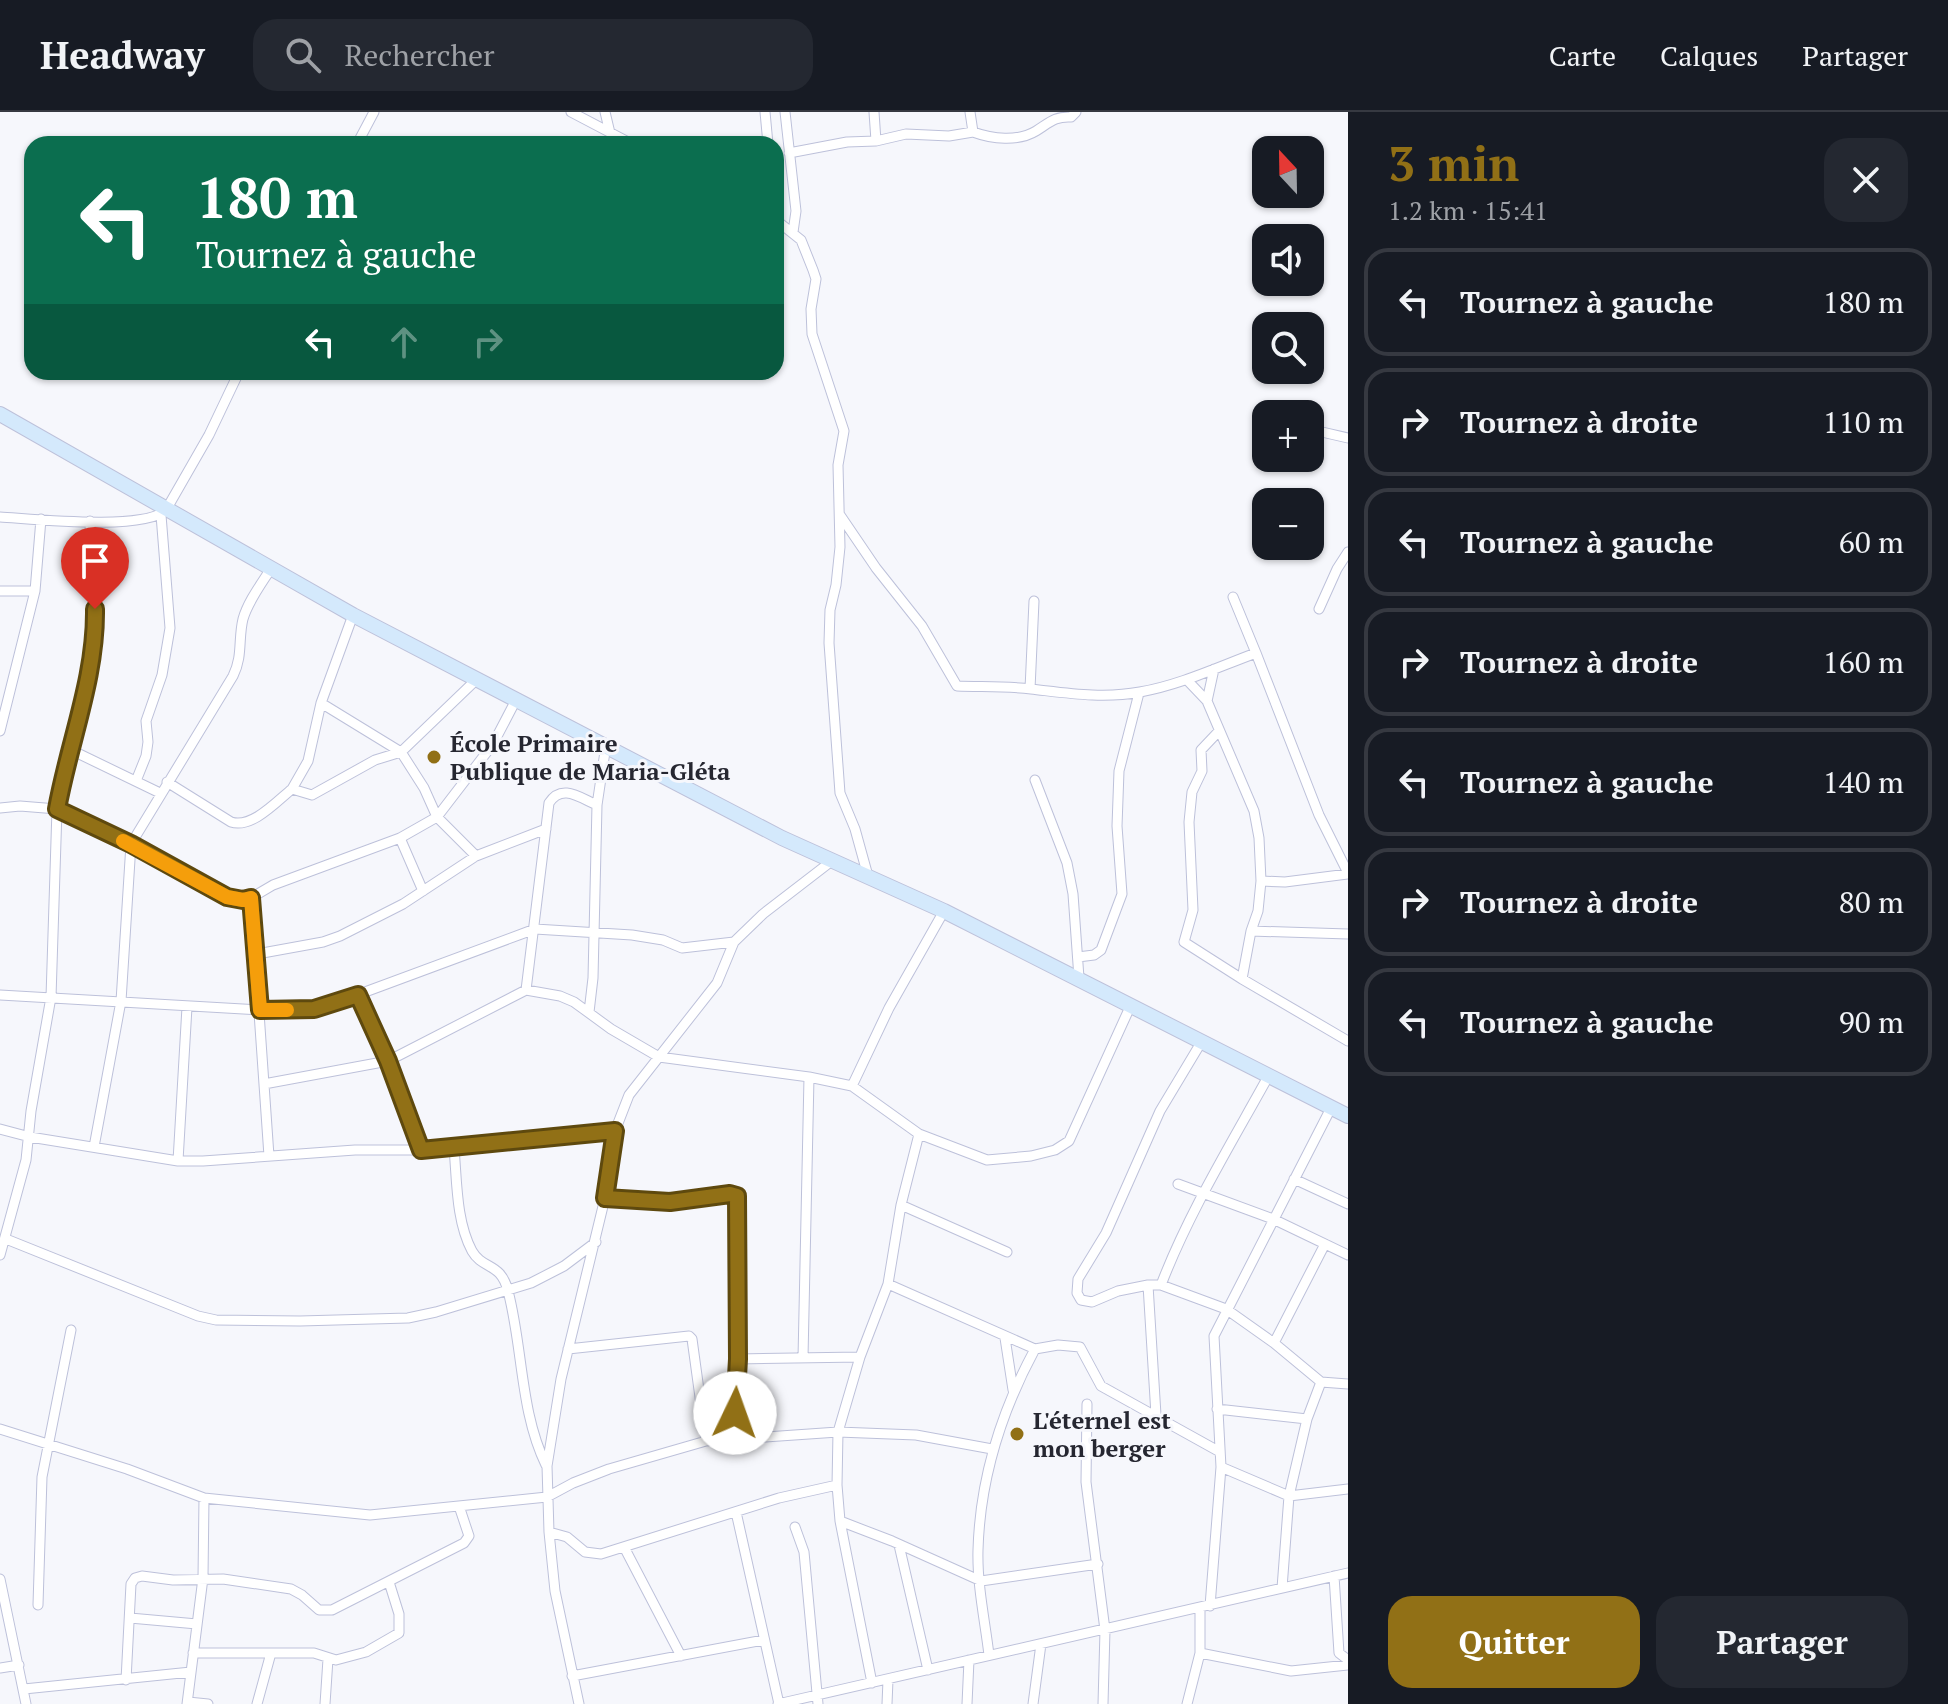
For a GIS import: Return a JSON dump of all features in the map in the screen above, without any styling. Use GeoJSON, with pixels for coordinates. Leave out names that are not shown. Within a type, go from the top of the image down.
{"type":"FeatureCollection","features":[{"type":"Feature","properties":{"kind":"street"},"geometry":{"type":"LineString","coordinates":[[361,136],[374,112]]}},
{"type":"Feature","properties":{"kind":"street"},"geometry":{"type":"LineString","coordinates":[[571,112],[616,136]]}},
{"type":"Feature","properties":{"kind":"street"},"geometry":{"type":"LineString","coordinates":[[605,112],[610,133]]}},
{"type":"Feature","properties":{"kind":"street"},"geometry":{"type":"LineString","coordinates":[[765,112],[767,136]]}},
{"type":"Feature","properties":{"kind":"street"},"geometry":{"type":"LineString","coordinates":[[785,112],[796,211],[793,232]]}},
{"type":"Feature","properties":{"kind":"street"},"geometry":{"type":"LineString","coordinates":[[874,112],[876,141]]}},
{"type":"Feature","properties":{"kind":"street"},"geometry":{"type":"LineString","coordinates":[[970,112],[973,132]]}},
{"type":"Feature","properties":{"kind":"street"},"geometry":{"type":"LineString","coordinates":[[789,153],[906,134],[949,136],[973,132],[986,137],[1017,137],[1036,131],[1060,116],[1071,117],[1076,112]]}},
{"type":"Feature","properties":{"kind":"street"},"geometry":{"type":"LineString","coordinates":[[784,226],[793,232],[805,249],[816,279],[811,309],[812,334],[844,431],[838,465],[839,566],[830,610],[829,643],[840,793],[855,829],[868,876]]}},
{"type":"Feature","properties":{"kind":"street"},"geometry":{"type":"LineString","coordinates":[[136,781],[146,756],[146,721],[162,675],[170,628],[164,512],[209,435],[235,380]]}},
{"type":"Feature","properties":{"kind":"street"},"geometry":{"type":"LineString","coordinates":[[0,414],[164,512],[272,567],[353,615],[782,838],[944,911],[1348,1116]]}},
{"type":"Feature","properties":{"kind":"street"},"geometry":{"type":"LineString","coordinates":[[1324,432],[1348,438]]}},
{"type":"Feature","properties":{"kind":"street"},"geometry":{"type":"LineString","coordinates":[[0,517],[138,521],[164,512]]}},
{"type":"Feature","properties":{"kind":"street"},"geometry":{"type":"LineString","coordinates":[[840,515],[876,568],[922,626],[957,686],[1030,689],[1072,695],[1139,693],[1187,680],[1256,653]]}},
{"type":"Feature","properties":{"kind":"street"},"geometry":{"type":"LineString","coordinates":[[0,731],[35,591],[41,519]]}},
{"type":"Feature","properties":{"kind":"street"},"geometry":{"type":"LineString","coordinates":[[0,1255],[19,1192],[30,1137],[31,1111],[51,997],[57,809],[69,749],[90,676],[96,635],[90,521]]}},
{"type":"Feature","properties":{"kind":"street"},"geometry":{"type":"LineString","coordinates":[[1319,609],[1348,552]]}},
{"type":"Feature","properties":{"kind":"street"},"geometry":{"type":"LineString","coordinates":[[94,1147],[121,1001],[131,844],[233,676],[241,656],[245,613],[272,567]]}},
{"type":"Feature","properties":{"kind":"street"},"geometry":{"type":"LineString","coordinates":[[0,591],[35,591]]}},
{"type":"Feature","properties":{"kind":"street"},"geometry":{"type":"LineString","coordinates":[[1233,597],[1319,815],[1348,873],[1285,882],[1261,881]]}},
{"type":"Feature","properties":{"kind":"street"},"geometry":{"type":"LineString","coordinates":[[1030,689],[1034,601]]}},
{"type":"Feature","properties":{"kind":"street"},"geometry":{"type":"LineString","coordinates":[[167,782],[237,824],[254,819],[292,789],[308,761],[321,703],[353,615]]}},
{"type":"Feature","properties":{"kind":"street"},"geometry":{"type":"LineString","coordinates":[[1207,701],[1214,669]]}},
{"type":"Feature","properties":{"kind":"street"},"geometry":{"type":"LineString","coordinates":[[292,789],[312,795],[375,760],[401,752],[477,679]]}},
{"type":"Feature","properties":{"kind":"street"},"geometry":{"type":"LineString","coordinates":[[1187,680],[1207,701],[1254,811],[1259,838],[1261,881],[1258,911],[1242,979]]}},
{"type":"Feature","properties":{"kind":"street"},"geometry":{"type":"LineString","coordinates":[[1078,957],[1094,955],[1101,950],[1122,894],[1117,826],[1119,771],[1139,693]]}},
{"type":"Feature","properties":{"kind":"street"},"geometry":{"type":"LineString","coordinates":[[0,808],[30,806],[57,809],[131,844],[227,897],[243,900],[273,885],[400,838],[437,817],[493,744],[517,698]]}},
{"type":"Feature","properties":{"kind":"street"},"geometry":{"type":"LineString","coordinates":[[321,703],[401,752],[424,788],[437,817],[476,856]]}},
{"type":"Feature","properties":{"kind":"street"},"geometry":{"type":"LineString","coordinates":[[1219,731],[1201,750],[1202,771],[1192,792],[1189,822],[1193,910],[1184,942],[1348,1041]]}},
{"type":"Feature","properties":{"kind":"street"},"geometry":{"type":"LineString","coordinates":[[589,1012],[597,805],[606,745]]}},
{"type":"Feature","properties":{"kind":"street"},"geometry":{"type":"LineString","coordinates":[[69,749],[160,793]]}},
{"type":"Feature","properties":{"kind":"street"},"geometry":{"type":"LineString","coordinates":[[1035,780],[1067,863],[1073,894],[1079,978]]}},
{"type":"Feature","properties":{"kind":"street"},"geometry":{"type":"LineString","coordinates":[[526,990],[549,803],[561,792],[571,793],[597,805]]}},
{"type":"Feature","properties":{"kind":"street"},"geometry":{"type":"LineString","coordinates":[[257,954],[340,936],[392,911],[476,856],[546,829]]}},
{"type":"Feature","properties":{"kind":"street"},"geometry":{"type":"LineString","coordinates":[[400,838],[423,891]]}},
{"type":"Feature","properties":{"kind":"street"},"geometry":{"type":"LineString","coordinates":[[579,1704],[555,1591],[547,1466],[568,1349],[605,1198],[615,1131],[629,1095],[717,983],[734,942],[763,914],[833,860]]}},
{"type":"Feature","properties":{"kind":"street"},"geometry":{"type":"LineString","coordinates":[[251,898],[269,1156]]}},
{"type":"Feature","properties":{"kind":"street"},"geometry":{"type":"LineString","coordinates":[[852,1086],[889,1008],[944,911]]}},
{"type":"Feature","properties":{"kind":"street"},"geometry":{"type":"LineString","coordinates":[[0,995],[187,1007],[314,1009],[535,929],[663,940],[682,948],[734,942]]}},
{"type":"Feature","properties":{"kind":"street"},"geometry":{"type":"LineString","coordinates":[[1251,931],[1348,934]]}},
{"type":"Feature","properties":{"kind":"street"},"geometry":{"type":"LineString","coordinates":[[264,1084],[388,1061],[526,990],[560,996],[659,1057],[809,1077],[852,1086],[919,1134],[987,1160],[1031,1156],[1063,1146],[1069,1141],[1130,1007]]}},
{"type":"Feature","properties":{"kind":"street"},"geometry":{"type":"LineString","coordinates":[[358,995],[388,1061],[421,1150]]}},
{"type":"Feature","properties":{"kind":"street"},"geometry":{"type":"LineString","coordinates":[[178,1161],[187,1007]]}},
{"type":"Feature","properties":{"kind":"street"},"geometry":{"type":"LineString","coordinates":[[1202,1041],[1160,1111],[1106,1233],[1078,1279],[1077,1293],[1081,1300],[1092,1302],[1118,1291],[1161,1285],[1226,1309],[1321,1382],[1348,1384]]}},
{"type":"Feature","properties":{"kind":"street"},"geometry":{"type":"LineString","coordinates":[[1161,1285],[1204,1194],[1269,1075]]}},
{"type":"Feature","properties":{"kind":"street"},"geometry":{"type":"LineString","coordinates":[[803,1358],[809,1077]]}},
{"type":"Feature","properties":{"kind":"street"},"geometry":{"type":"LineString","coordinates":[[1187,1704],[1200,1653],[1221,1467],[1214,1336],[1331,1108]]}},
{"type":"Feature","properties":{"kind":"street"},"geometry":{"type":"LineString","coordinates":[[0,1129],[30,1137],[178,1161],[355,1150],[454,1148],[615,1131]]}},
{"type":"Feature","properties":{"kind":"street"},"geometry":{"type":"LineString","coordinates":[[872,1683],[840,1521],[838,1432],[860,1357],[888,1284],[901,1205],[919,1134]]}},
{"type":"Feature","properties":{"kind":"street"},"geometry":{"type":"LineString","coordinates":[[454,1148],[461,1218],[469,1244],[478,1259],[498,1270],[508,1288],[525,1393],[547,1466]]}},
{"type":"Feature","properties":{"kind":"street"},"geometry":{"type":"LineString","coordinates":[[1294,1179],[1348,1204]]}},
{"type":"Feature","properties":{"kind":"street"},"geometry":{"type":"LineString","coordinates":[[1178,1184],[1273,1219],[1348,1255]]}},
{"type":"Feature","properties":{"kind":"street"},"geometry":{"type":"LineString","coordinates":[[605,1198],[670,1202],[730,1194],[737,1196],[738,1359],[734,1440]]}},
{"type":"Feature","properties":{"kind":"street"},"geometry":{"type":"LineString","coordinates":[[901,1205],[1007,1252]]}},
{"type":"Feature","properties":{"kind":"street"},"geometry":{"type":"LineString","coordinates":[[6,1239],[198,1316],[216,1320],[300,1321],[408,1318],[447,1309],[531,1283],[596,1242]]}},
{"type":"Feature","properties":{"kind":"street"},"geometry":{"type":"LineString","coordinates":[[1274,1343],[1325,1244]]}},
{"type":"Feature","properties":{"kind":"street"},"geometry":{"type":"LineString","coordinates":[[888,1284],[1035,1349],[1058,1345],[1080,1347],[1101,1386],[1220,1452]]}},
{"type":"Feature","properties":{"kind":"street"},"geometry":{"type":"LineString","coordinates":[[1148,1285],[1156,1415]]}},
{"type":"Feature","properties":{"kind":"street"},"geometry":{"type":"LineString","coordinates":[[38,1605],[42,1477],[71,1330]]}},
{"type":"Feature","properties":{"kind":"street"},"geometry":{"type":"LineString","coordinates":[[568,1349],[689,1336],[692,1339],[706,1441]]}},
{"type":"Feature","properties":{"kind":"street"},"geometry":{"type":"LineString","coordinates":[[1005,1338],[1013,1390]]}},
{"type":"Feature","properties":{"kind":"street"},"geometry":{"type":"LineString","coordinates":[[989,1655],[978,1543],[992,1449],[1013,1390],[1035,1349]]}},
{"type":"Feature","properties":{"kind":"street"},"geometry":{"type":"LineString","coordinates":[[738,1359],[860,1357]]}},
{"type":"Feature","properties":{"kind":"street"},"geometry":{"type":"LineString","coordinates":[[1282,1588],[1289,1496],[1307,1419],[1321,1382]]}},
{"type":"Feature","properties":{"kind":"street"},"geometry":{"type":"LineString","coordinates":[[1087,1404],[1086,1482],[1105,1630],[1103,1704]]}},
{"type":"Feature","properties":{"kind":"street"},"geometry":{"type":"LineString","coordinates":[[1217,1409],[1307,1419]]}},
{"type":"Feature","properties":{"kind":"street"},"geometry":{"type":"LineString","coordinates":[[0,1429],[127,1469],[204,1498],[370,1515],[547,1497],[609,1469],[706,1441],[838,1432],[916,1435],[992,1449]]}},
{"type":"Feature","properties":{"kind":"street"},"geometry":{"type":"LineString","coordinates":[[1221,1467],[1289,1496],[1348,1489]]}},
{"type":"Feature","properties":{"kind":"street"},"geometry":{"type":"LineString","coordinates":[[549,1532],[567,1537],[585,1552],[593,1554],[806,1490],[837,1485]]}},
{"type":"Feature","properties":{"kind":"street"},"geometry":{"type":"LineString","coordinates":[[204,1498],[203,1578],[187,1703],[208,1704]]}},
{"type":"Feature","properties":{"kind":"street"},"geometry":{"type":"LineString","coordinates":[[126,1680],[131,1584],[135,1578],[245,1581],[291,1589],[319,1610],[332,1610],[464,1543],[469,1536],[459,1506]]}},
{"type":"Feature","properties":{"kind":"street"},"geometry":{"type":"LineString","coordinates":[[736,1512],[778,1704],[818,1700],[872,1683],[1348,1573]]}},
{"type":"Feature","properties":{"kind":"street"},"geometry":{"type":"LineString","coordinates":[[840,1521],[981,1581],[1098,1564]]}},
{"type":"Feature","properties":{"kind":"street"},"geometry":{"type":"LineString","coordinates":[[795,1527],[804,1552],[818,1700]]}},
{"type":"Feature","properties":{"kind":"street"},"geometry":{"type":"LineString","coordinates":[[899,1545],[928,1670]]}},
{"type":"Feature","properties":{"kind":"street"},"geometry":{"type":"LineString","coordinates":[[624,1547],[681,1656]]}},
{"type":"Feature","properties":{"kind":"street"},"geometry":{"type":"LineString","coordinates":[[1334,1576],[1339,1653],[1348,1662]]}},
{"type":"Feature","properties":{"kind":"street"},"geometry":{"type":"LineString","coordinates":[[0,1579],[26,1704]]}},
{"type":"Feature","properties":{"kind":"street"},"geometry":{"type":"LineString","coordinates":[[193,1653],[314,1653],[336,1660],[366,1652],[399,1633],[399,1614],[389,1582]]}},
{"type":"Feature","properties":{"kind":"street"},"geometry":{"type":"LineString","coordinates":[[130,1618],[197,1624]]}},
{"type":"Feature","properties":{"kind":"street"},"geometry":{"type":"LineString","coordinates":[[572,1676],[764,1640]]}},
{"type":"Feature","properties":{"kind":"street"},"geometry":{"type":"LineString","coordinates":[[1033,1704],[1041,1644]]}},
{"type":"Feature","properties":{"kind":"street"},"geometry":{"type":"LineString","coordinates":[[257,1704],[271,1653]]}},
{"type":"Feature","properties":{"kind":"street"},"geometry":{"type":"LineString","coordinates":[[1200,1653],[1291,1671],[1348,1662]]}},
{"type":"Feature","properties":{"kind":"street"},"geometry":{"type":"LineString","coordinates":[[325,1704],[328,1659]]}},
{"type":"Feature","properties":{"kind":"street"},"geometry":{"type":"LineString","coordinates":[[967,1704],[969,1660]]}},
{"type":"Feature","properties":{"kind":"street"},"geometry":{"type":"LineString","coordinates":[[0,1668],[19,1665]]}},
{"type":"Feature","properties":{"kind":"street"},"geometry":{"type":"LineString","coordinates":[[24,1689],[191,1672]]}},
{"type":"Feature","properties":{"kind":"street"},"geometry":{"type":"LineString","coordinates":[[887,1704],[888,1680]]}},
{"type":"Feature","properties":{"kind":"slow traffic"},"geometry":{"type":"LineString","coordinates":[[123,841],[227,897],[234,900],[251,898],[260,1010],[287,1010]]}},
{"type":"Feature","properties":{"kind":"place","name":"École Primaire Publique de Maria-Gléta"},"geometry":{"type":"Point","coordinates":[434,757]}},
{"type":"Feature","properties":{"kind":"place","name":"L'éternel est mon berger"},"geometry":{"type":"Point","coordinates":[1017,1434]}},
{"type":"Feature","properties":{"kind":"route"},"geometry":{"type":"LineString","coordinates":[[95,609],[92,666],[57,809],[131,844],[227,897],[234,900],[251,898],[260,1010],[314,1009],[358,995],[388,1061],[421,1150],[615,1131],[605,1198],[670,1202],[730,1194],[737,1196],[738,1359],[735,1413]]}}]}
